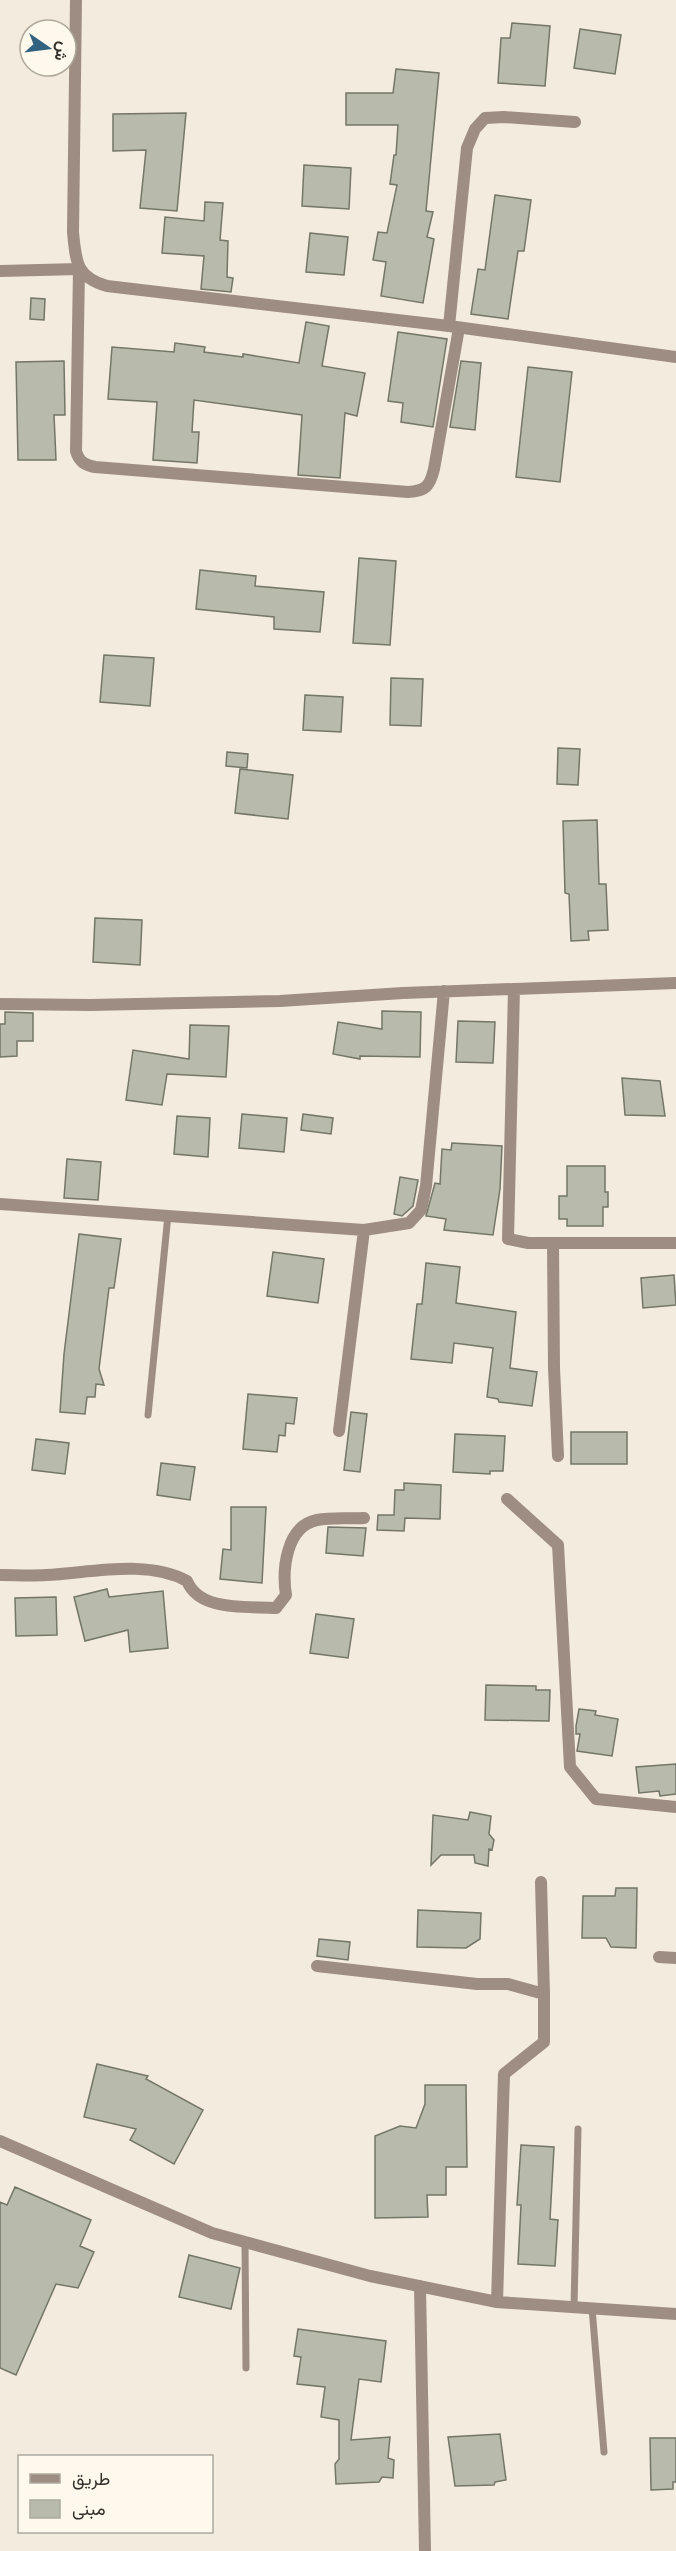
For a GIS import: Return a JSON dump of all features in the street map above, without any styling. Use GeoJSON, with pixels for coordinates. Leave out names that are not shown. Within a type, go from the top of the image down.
{"type":"FeatureCollection","features":[{"type":"Feature","properties":{"kind":"street"},"geometry":{"type":"LineString","coordinates":[[76,0],[74,232],[79,268],[76,451],[78,458],[85,465],[421,492],[430,484],[434,469],[454,327],[467,148],[476,129],[485,118],[504,117],[575,122]]}},
{"type":"Feature","properties":{"kind":"street"},"geometry":{"type":"LineString","coordinates":[[0,271],[79,268]]}},
{"type":"Feature","properties":{"kind":"street"},"geometry":{"type":"LineString","coordinates":[[79,268],[89,281],[107,286],[454,327],[676,357]]}},
{"type":"Feature","properties":{"kind":"street"},"geometry":{"type":"LineString","coordinates":[[0,1004],[90,1005],[280,1000],[444,991],[676,983]]}},
{"type":"Feature","properties":{"kind":"street"},"geometry":{"type":"LineString","coordinates":[[514,989],[508,1239],[552,1244],[676,1243]]}},
{"type":"Feature","properties":{"kind":"street"},"geometry":{"type":"LineString","coordinates":[[0,1204],[364,1230],[409,1223],[422,1210],[444,991]]}},
{"type":"Feature","properties":{"kind":"street"},"geometry":{"type":"LineString","coordinates":[[339,1431],[364,1230]]}},
{"type":"Feature","properties":{"kind":"street"},"geometry":{"type":"LineString","coordinates":[[552,1244],[558,1456]]}},
{"type":"Feature","properties":{"kind":"street"},"geometry":{"type":"LineString","coordinates":[[507,1499],[558,1545],[570,1767],[596,1799],[676,1808]]}},
{"type":"Feature","properties":{"kind":"street"},"geometry":{"type":"LineString","coordinates":[[0,1575],[45,1575],[123,1568],[175,1574],[187,1581],[192,1592],[209,1603],[276,1608],[286,1595],[283,1572],[288,1548],[300,1530],[315,1520],[364,1518]]}},
{"type":"Feature","properties":{"kind":"street"},"geometry":{"type":"LineString","coordinates":[[496,2301],[504,2074],[544,2042],[541,1882]]}},
{"type":"Feature","properties":{"kind":"street"},"geometry":{"type":"LineString","coordinates":[[659,1957],[676,1958]]}},
{"type":"Feature","properties":{"kind":"street"},"geometry":{"type":"LineString","coordinates":[[317,1966],[477,1984],[508,1984],[544,1994]]}},
{"type":"Feature","properties":{"kind":"street"},"geometry":{"type":"LineString","coordinates":[[0,2141],[212,2233],[370,2276],[496,2301],[676,2314]]}},
{"type":"Feature","properties":{"kind":"street"},"geometry":{"type":"LineString","coordinates":[[420,2286],[425,2551]]}},
{"type":"Feature","properties":{"kind":"lane"},"geometry":{"type":"LineString","coordinates":[[148,1415],[168,1215]]}},
{"type":"Feature","properties":{"kind":"lane"},"geometry":{"type":"LineString","coordinates":[[574,2307],[578,2129]]}},
{"type":"Feature","properties":{"kind":"lane"},"geometry":{"type":"LineString","coordinates":[[245,2242],[246,2368]]}},
{"type":"Feature","properties":{"kind":"lane"},"geometry":{"type":"LineString","coordinates":[[592,2308],[604,2452]]}},
{"type":"Feature","properties":{"kind":"building"},"geometry":{"type":"Polygon","coordinates":[[[512,23],[550,26],[545,86],[498,83],[501,38],[510,38],[512,23]]]}},
{"type":"Feature","properties":{"kind":"building"},"geometry":{"type":"Polygon","coordinates":[[[580,29],[621,35],[615,74],[574,68],[580,29]]]}},
{"type":"Feature","properties":{"kind":"building"},"geometry":{"type":"Polygon","coordinates":[[[396,69],[439,73],[426,211],[433,212],[427,237],[434,239],[423,303],[381,296],[386,262],[373,260],[378,232],[387,233],[397,185],[390,184],[394,155],[396,155],[398,125],[346,125],[346,93],[393,93],[396,69]]]}},
{"type":"Feature","properties":{"kind":"building"},"geometry":{"type":"Polygon","coordinates":[[[186,113],[177,211],[140,208],[146,150],[113,151],[113,114],[186,113]]]}},
{"type":"Feature","properties":{"kind":"building"},"geometry":{"type":"Polygon","coordinates":[[[304,165],[351,168],[349,209],[302,206],[304,165]]]}},
{"type":"Feature","properties":{"kind":"building"},"geometry":{"type":"Polygon","coordinates":[[[495,195],[531,200],[524,251],[518,251],[508,319],[471,314],[478,269],[485,270],[495,195]]]}},
{"type":"Feature","properties":{"kind":"building"},"geometry":{"type":"Polygon","coordinates":[[[205,202],[223,203],[220,240],[228,241],[227,277],[233,278],[231,292],[201,289],[204,256],[162,253],[165,217],[204,221],[205,202]]]}},
{"type":"Feature","properties":{"kind":"building"},"geometry":{"type":"Polygon","coordinates":[[[310,233],[348,237],[344,275],[306,272],[310,233]]]}},
{"type":"Feature","properties":{"kind":"building"},"geometry":{"type":"Polygon","coordinates":[[[31,298],[45,299],[44,320],[30,319],[31,298]]]}},
{"type":"Feature","properties":{"kind":"building"},"geometry":{"type":"Polygon","coordinates":[[[306,322],[329,326],[322,366],[365,373],[357,416],[345,413],[340,478],[298,475],[302,415],[194,400],[192,432],[199,432],[197,463],[153,460],[157,402],[108,399],[112,347],[174,352],[175,343],[205,347],[204,352],[243,357],[243,354],[299,363],[306,322]]]}},
{"type":"Feature","properties":{"kind":"building"},"geometry":{"type":"Polygon","coordinates":[[[398,332],[447,339],[433,427],[401,422],[403,403],[388,401],[398,332]]]}},
{"type":"Feature","properties":{"kind":"building"},"geometry":{"type":"Polygon","coordinates":[[[64,361],[65,415],[54,415],[56,460],[18,460],[16,362],[64,361]]]}},
{"type":"Feature","properties":{"kind":"building"},"geometry":{"type":"Polygon","coordinates":[[[461,361],[481,363],[475,430],[450,427],[461,361]]]}},
{"type":"Feature","properties":{"kind":"building"},"geometry":{"type":"Polygon","coordinates":[[[528,367],[572,372],[560,482],[516,477],[528,367]]]}},
{"type":"Feature","properties":{"kind":"building"},"geometry":{"type":"Polygon","coordinates":[[[359,558],[396,561],[390,645],[353,643],[359,558]]]}},
{"type":"Feature","properties":{"kind":"building"},"geometry":{"type":"Polygon","coordinates":[[[200,570],[256,576],[255,586],[324,592],[320,632],[274,629],[274,617],[196,609],[200,570]]]}},
{"type":"Feature","properties":{"kind":"building"},"geometry":{"type":"Polygon","coordinates":[[[104,655],[154,658],[150,706],[100,702],[104,655]]]}},
{"type":"Feature","properties":{"kind":"building"},"geometry":{"type":"Polygon","coordinates":[[[391,678],[423,679],[421,726],[390,725],[391,678]]]}},
{"type":"Feature","properties":{"kind":"building"},"geometry":{"type":"Polygon","coordinates":[[[305,695],[343,697],[341,732],[303,730],[305,695]]]}},
{"type":"Feature","properties":{"kind":"building"},"geometry":{"type":"Polygon","coordinates":[[[558,748],[580,749],[578,785],[557,784],[558,748]]]}},
{"type":"Feature","properties":{"kind":"building"},"geometry":{"type":"Polygon","coordinates":[[[227,752],[248,754],[247,768],[226,766],[227,752]]]}},
{"type":"Feature","properties":{"kind":"building"},"geometry":{"type":"Polygon","coordinates":[[[240,769],[293,775],[288,819],[235,813],[240,769]]]}},
{"type":"Feature","properties":{"kind":"building"},"geometry":{"type":"Polygon","coordinates":[[[597,820],[599,884],[606,884],[608,930],[588,931],[589,940],[571,941],[569,894],[565,893],[563,821],[597,820]]]}},
{"type":"Feature","properties":{"kind":"building"},"geometry":{"type":"Polygon","coordinates":[[[95,918],[142,920],[140,965],[93,962],[95,918]]]}},
{"type":"Feature","properties":{"kind":"building"},"geometry":{"type":"Polygon","coordinates":[[[382,1011],[421,1012],[420,1057],[360,1056],[360,1059],[333,1054],[338,1022],[382,1029],[382,1011]]]}},
{"type":"Feature","properties":{"kind":"building"},"geometry":{"type":"Polygon","coordinates":[[[5,1012],[33,1013],[33,1041],[17,1041],[17,1056],[0,1057],[0,1024],[5,1024],[5,1012]]]}},
{"type":"Feature","properties":{"kind":"building"},"geometry":{"type":"Polygon","coordinates":[[[458,1021],[495,1022],[493,1063],[456,1062],[458,1021]]]}},
{"type":"Feature","properties":{"kind":"building"},"geometry":{"type":"Polygon","coordinates":[[[190,1025],[229,1026],[226,1077],[167,1074],[162,1105],[126,1100],[133,1050],[189,1059],[190,1025]]]}},
{"type":"Feature","properties":{"kind":"building"},"geometry":{"type":"Polygon","coordinates":[[[622,1078],[660,1081],[665,1116],[625,1115],[622,1078]]]}},
{"type":"Feature","properties":{"kind":"building"},"geometry":{"type":"Polygon","coordinates":[[[242,1114],[287,1118],[284,1152],[239,1148],[242,1114]]]}},
{"type":"Feature","properties":{"kind":"building"},"geometry":{"type":"Polygon","coordinates":[[[303,1114],[333,1118],[331,1134],[301,1130],[303,1114]]]}},
{"type":"Feature","properties":{"kind":"building"},"geometry":{"type":"Polygon","coordinates":[[[177,1116],[210,1118],[208,1157],[174,1154],[177,1116]]]}},
{"type":"Feature","properties":{"kind":"building"},"geometry":{"type":"Polygon","coordinates":[[[452,1143],[502,1146],[500,1189],[493,1235],[444,1230],[446,1219],[426,1216],[435,1183],[440,1184],[442,1149],[451,1150],[452,1143]]]}},
{"type":"Feature","properties":{"kind":"building"},"geometry":{"type":"Polygon","coordinates":[[[67,1159],[101,1162],[98,1200],[64,1198],[67,1159]]]}},
{"type":"Feature","properties":{"kind":"building"},"geometry":{"type":"Polygon","coordinates":[[[567,1166],[605,1166],[605,1192],[608,1192],[608,1207],[603,1207],[603,1226],[567,1226],[567,1219],[559,1219],[559,1196],[567,1196],[567,1166]]]}},
{"type":"Feature","properties":{"kind":"building"},"geometry":{"type":"Polygon","coordinates":[[[400,1177],[418,1180],[413,1206],[402,1216],[394,1214],[400,1177]]]}},
{"type":"Feature","properties":{"kind":"building"},"geometry":{"type":"Polygon","coordinates":[[[79,1234],[121,1239],[114,1288],[109,1288],[99,1369],[104,1385],[96,1384],[95,1397],[87,1397],[85,1414],[60,1412],[64,1354],[79,1234]]]}},
{"type":"Feature","properties":{"kind":"building"},"geometry":{"type":"Polygon","coordinates":[[[273,1252],[324,1259],[318,1303],[267,1296],[273,1252]]]}},
{"type":"Feature","properties":{"kind":"building"},"geometry":{"type":"Polygon","coordinates":[[[426,1263],[460,1267],[456,1303],[516,1312],[510,1368],[537,1372],[532,1406],[499,1402],[498,1399],[487,1397],[493,1348],[454,1343],[452,1363],[411,1359],[417,1304],[422,1304],[426,1263]]]}},
{"type":"Feature","properties":{"kind":"building"},"geometry":{"type":"Polygon","coordinates":[[[674,1275],[676,1305],[643,1308],[641,1278],[674,1275]]]}},
{"type":"Feature","properties":{"kind":"building"},"geometry":{"type":"Polygon","coordinates":[[[248,1394],[297,1398],[294,1424],[286,1423],[285,1436],[279,1435],[277,1452],[243,1449],[248,1394]]]}},
{"type":"Feature","properties":{"kind":"building"},"geometry":{"type":"Polygon","coordinates":[[[351,1412],[367,1414],[360,1472],[344,1470],[351,1412]]]}},
{"type":"Feature","properties":{"kind":"building"},"geometry":{"type":"Polygon","coordinates":[[[571,1432],[627,1432],[627,1464],[571,1464],[571,1432]]]}},
{"type":"Feature","properties":{"kind":"building"},"geometry":{"type":"Polygon","coordinates":[[[455,1434],[505,1436],[503,1471],[490,1471],[490,1474],[453,1472],[455,1434]]]}},
{"type":"Feature","properties":{"kind":"building"},"geometry":{"type":"Polygon","coordinates":[[[36,1439],[69,1443],[65,1474],[32,1470],[36,1439]]]}},
{"type":"Feature","properties":{"kind":"building"},"geometry":{"type":"Polygon","coordinates":[[[161,1463],[195,1467],[190,1500],[157,1495],[161,1463]]]}},
{"type":"Feature","properties":{"kind":"building"},"geometry":{"type":"Polygon","coordinates":[[[404,1483],[441,1485],[440,1519],[405,1518],[404,1531],[377,1530],[378,1515],[394,1515],[395,1490],[404,1490],[404,1483]]]}},
{"type":"Feature","properties":{"kind":"building"},"geometry":{"type":"Polygon","coordinates":[[[231,1507],[266,1507],[262,1583],[220,1579],[223,1549],[231,1550],[231,1507]]]}},
{"type":"Feature","properties":{"kind":"building"},"geometry":{"type":"Polygon","coordinates":[[[328,1527],[366,1528],[363,1556],[326,1553],[328,1527]]]}},
{"type":"Feature","properties":{"kind":"building"},"geometry":{"type":"Polygon","coordinates":[[[107,1589],[109,1597],[163,1591],[168,1648],[130,1652],[128,1630],[85,1641],[74,1597],[107,1589]]]}},
{"type":"Feature","properties":{"kind":"building"},"geometry":{"type":"Polygon","coordinates":[[[56,1597],[57,1635],[16,1636],[15,1598],[56,1597]]]}},
{"type":"Feature","properties":{"kind":"building"},"geometry":{"type":"Polygon","coordinates":[[[316,1614],[354,1619],[348,1658],[310,1653],[316,1614]]]}},
{"type":"Feature","properties":{"kind":"building"},"geometry":{"type":"Polygon","coordinates":[[[486,1685],[536,1686],[536,1690],[550,1690],[549,1721],[485,1720],[486,1685]]]}},
{"type":"Feature","properties":{"kind":"building"},"geometry":{"type":"Polygon","coordinates":[[[579,1709],[596,1711],[595,1715],[618,1719],[612,1756],[577,1751],[580,1734],[576,1734],[576,1726],[579,1709]]]}},
{"type":"Feature","properties":{"kind":"building"},"geometry":{"type":"Polygon","coordinates":[[[676,1764],[676,1794],[660,1796],[659,1791],[639,1793],[636,1767],[676,1764]]]}},
{"type":"Feature","properties":{"kind":"building"},"geometry":{"type":"Polygon","coordinates":[[[470,1812],[491,1816],[489,1834],[494,1840],[492,1850],[489,1849],[488,1866],[475,1863],[474,1855],[441,1855],[431,1865],[433,1815],[468,1820],[470,1812]]]}},
{"type":"Feature","properties":{"kind":"building"},"geometry":{"type":"Polygon","coordinates":[[[616,1888],[637,1888],[636,1948],[611,1947],[606,1938],[582,1938],[583,1896],[615,1896],[616,1888]]]}},
{"type":"Feature","properties":{"kind":"building"},"geometry":{"type":"Polygon","coordinates":[[[418,1910],[481,1913],[480,1939],[466,1948],[417,1947],[418,1910]]]}},
{"type":"Feature","properties":{"kind":"building"},"geometry":{"type":"Polygon","coordinates":[[[319,1939],[350,1942],[348,1960],[317,1956],[319,1939]]]}},
{"type":"Feature","properties":{"kind":"building"},"geometry":{"type":"Polygon","coordinates":[[[97,2064],[148,2076],[146,2079],[203,2110],[174,2164],[130,2140],[136,2129],[84,2117],[97,2064]]]}},
{"type":"Feature","properties":{"kind":"building"},"geometry":{"type":"Polygon","coordinates":[[[425,2085],[466,2085],[467,2167],[446,2167],[446,2195],[427,2195],[428,2217],[375,2218],[375,2136],[400,2126],[416,2128],[425,2104],[425,2085]]]}},
{"type":"Feature","properties":{"kind":"building"},"geometry":{"type":"Polygon","coordinates":[[[521,2145],[554,2147],[550,2219],[558,2220],[555,2266],[518,2264],[521,2205],[517,2205],[521,2145]]]}},
{"type":"Feature","properties":{"kind":"building"},"geometry":{"type":"Polygon","coordinates":[[[15,2187],[91,2220],[80,2246],[94,2252],[78,2288],[56,2284],[16,2375],[0,2368],[0,2202],[7,2205],[15,2187]]]}},
{"type":"Feature","properties":{"kind":"building"},"geometry":{"type":"Polygon","coordinates":[[[189,2255],[240,2268],[231,2309],[179,2297],[189,2255]]]}},
{"type":"Feature","properties":{"kind":"building"},"geometry":{"type":"Polygon","coordinates":[[[298,2329],[386,2341],[381,2382],[359,2379],[351,2440],[390,2437],[388,2458],[394,2460],[393,2478],[382,2477],[379,2482],[336,2484],[335,2464],[339,2459],[339,2420],[321,2417],[325,2387],[297,2384],[301,2357],[294,2356],[298,2329]]]}},
{"type":"Feature","properties":{"kind":"building"},"geometry":{"type":"Polygon","coordinates":[[[500,2434],[506,2480],[495,2482],[494,2485],[455,2486],[448,2437],[500,2434]]]}},
{"type":"Feature","properties":{"kind":"building"},"geometry":{"type":"Polygon","coordinates":[[[650,2438],[676,2438],[676,2482],[673,2482],[673,2489],[651,2490],[650,2438]]]}}]}
